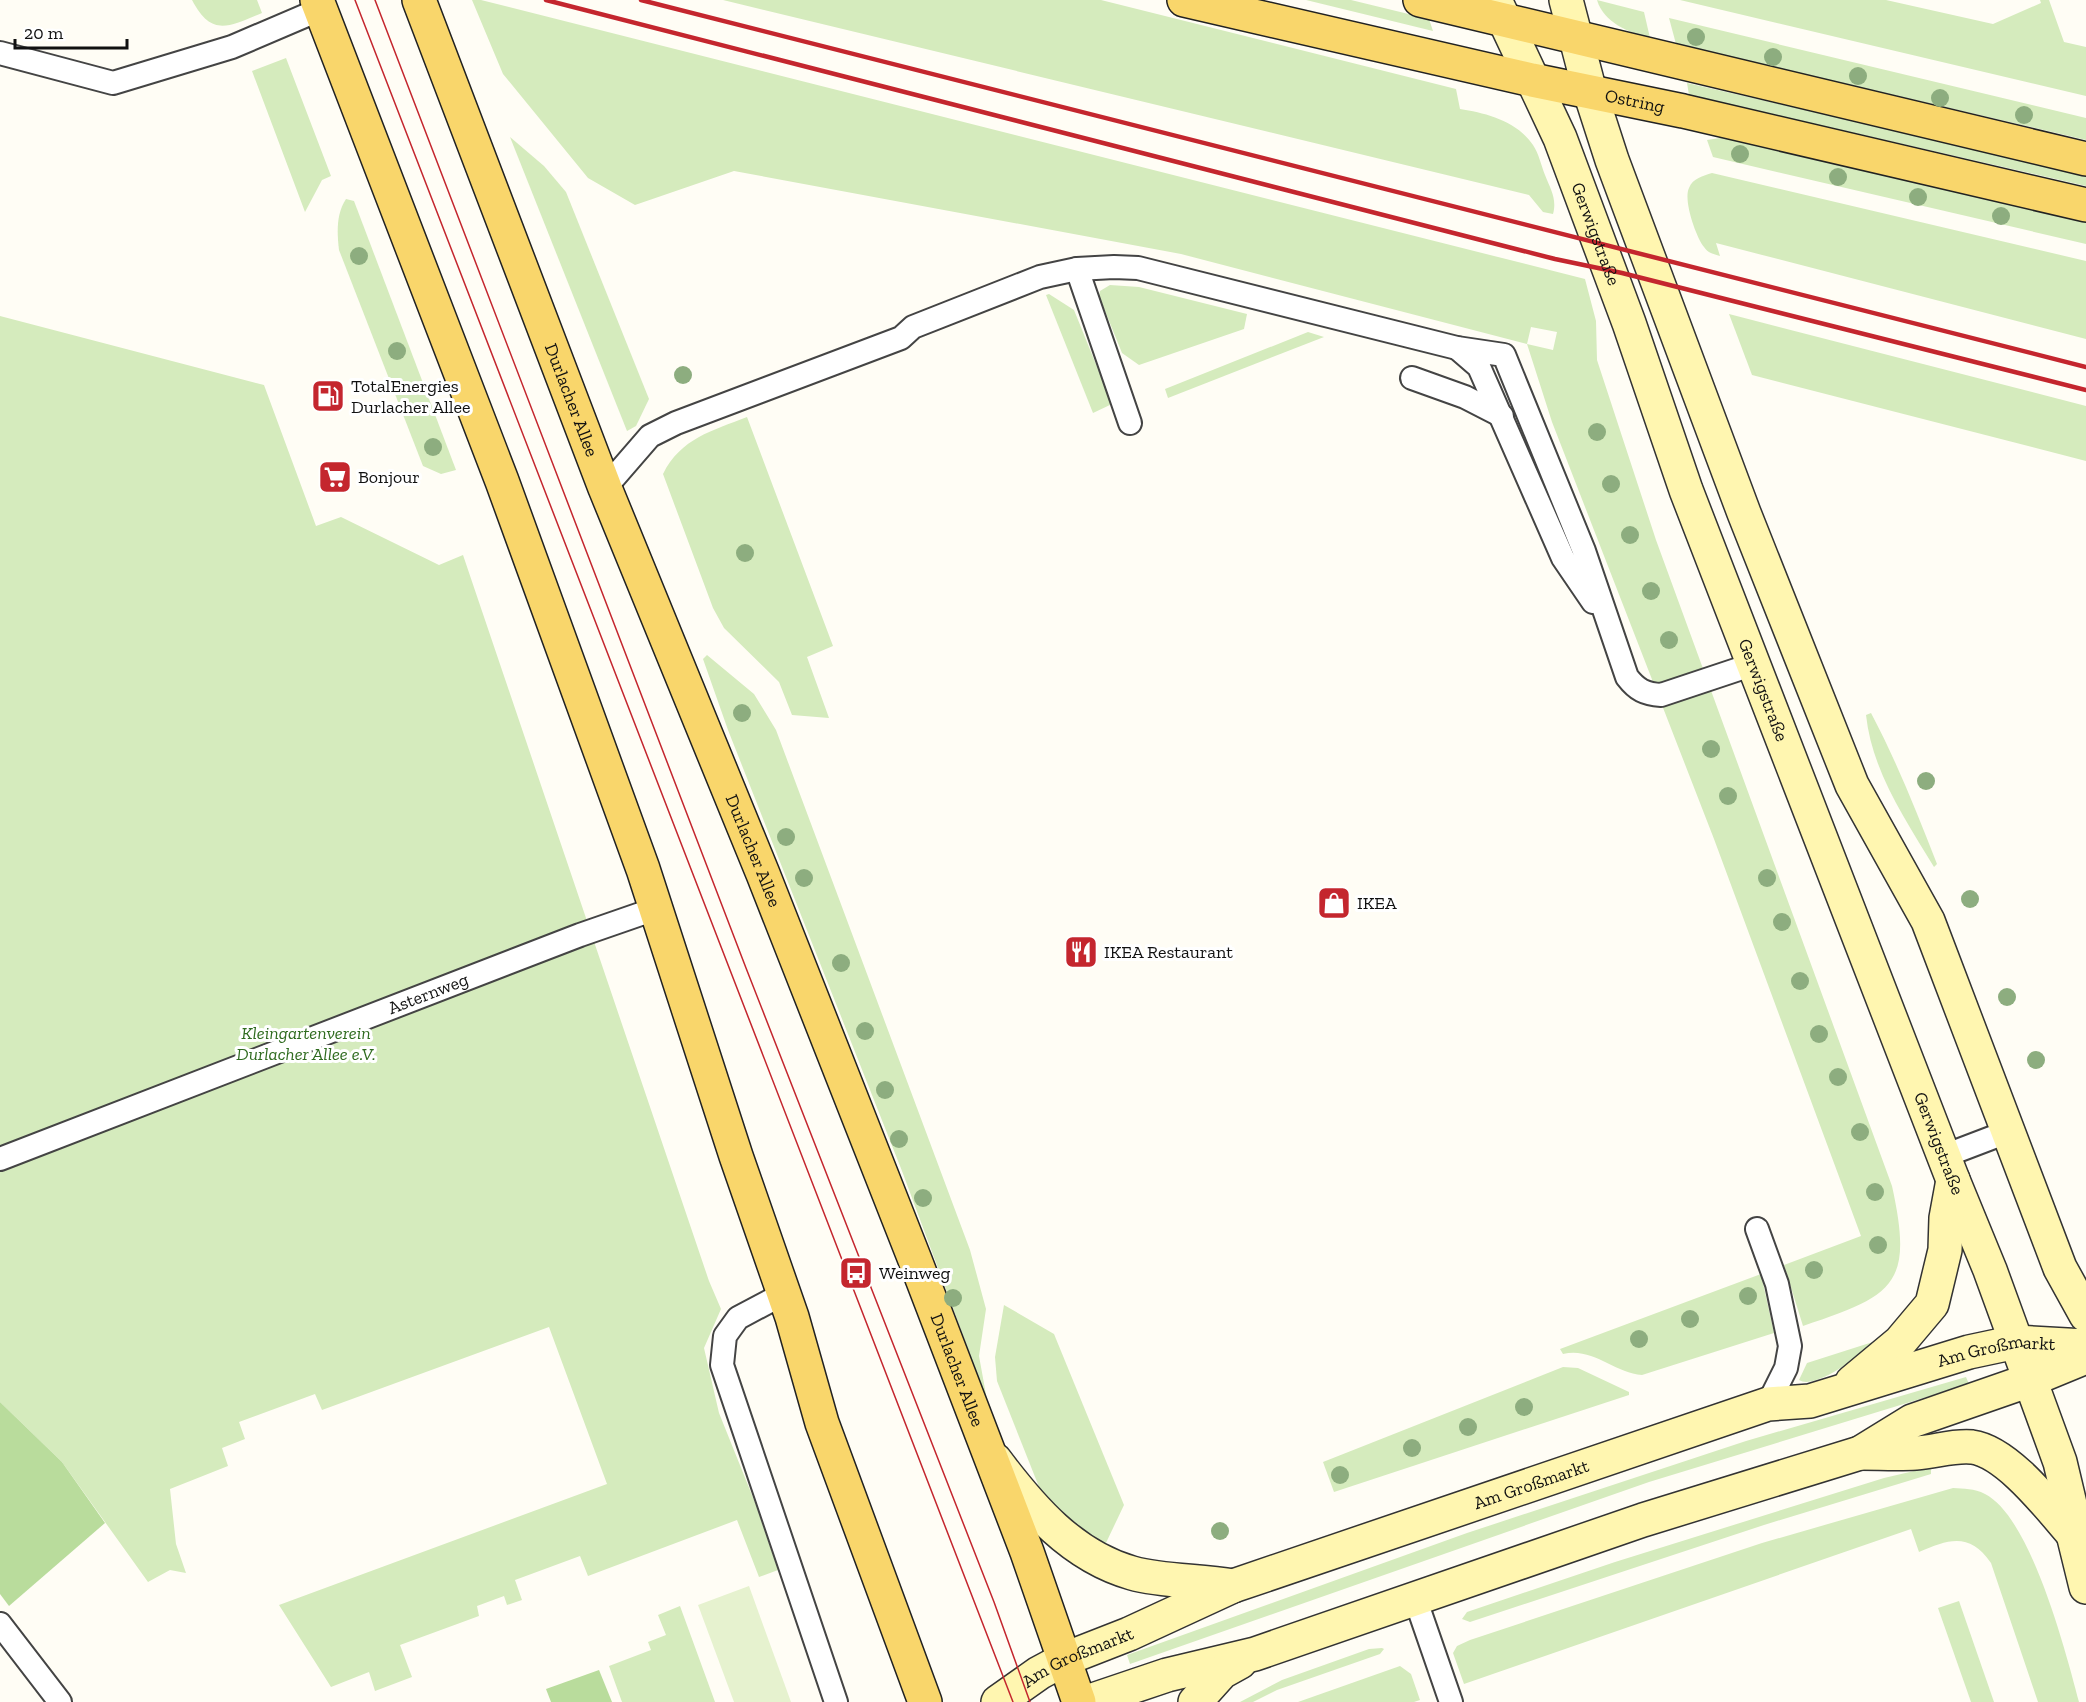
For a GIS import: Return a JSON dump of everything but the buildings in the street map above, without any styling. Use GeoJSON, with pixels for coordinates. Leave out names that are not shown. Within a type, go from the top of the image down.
{"type":"FeatureCollection","features":[{"type":"Feature","properties":{"kind":"main road","name":"Durlacher Allee"},"geometry":{"type":"LineString","coordinates":[[419,0],[605,488],[767,885],[988,1451],[1065,1659],[1078,1702]]}},
{"type":"Feature","properties":{"kind":"main road","name":"Ostring"},"geometry":{"type":"LineString","coordinates":[[1184,0],[1532,80],[1683,111],[2086,205]]}},
{"type":"Feature","properties":{"kind":"main road"},"geometry":{"type":"LineString","coordinates":[[1419,0],[1499,11],[1577,39],[2086,159]]}},
{"type":"Feature","properties":{"kind":"main road"},"geometry":{"type":"LineString","coordinates":[[1566,0],[1590,92],[1616,170],[1744,513],[1817,699],[1852,785],[1928,921],[2060,1268],[2086,1315]]}},
{"type":"Feature","properties":{"kind":"main road"},"geometry":{"type":"LineString","coordinates":[[319,5],[502,481],[639,858],[783,1294],[822,1423],[925,1702]]}},
{"type":"Feature","properties":{"kind":"main road","name":"Gerwigstraße"},"geometry":{"type":"LineString","coordinates":[[1499,11],[1560,138],[1629,323],[1686,490],[1948,1168],[1990,1270],[2060,1462],[2070,1504],[2073,1534],[2086,1587]]}},
{"type":"Feature","properties":{"kind":"main road"},"geometry":{"type":"LineString","coordinates":[[1839,1393],[1888,1354],[1920,1321],[1932,1304],[1945,1250],[1948,1168]]}},
{"type":"Feature","properties":{"kind":"main road","name":"Am Großmarkt"},"geometry":{"type":"LineString","coordinates":[[998,1702],[1023,1683],[1065,1659],[1129,1634],[1233,1586],[1768,1404],[1810,1401],[1969,1352],[2016,1342],[2086,1346]]}},
{"type":"Feature","properties":{"kind":"main road","name":"Am Großmarkt"},"geometry":{"type":"LineString","coordinates":[[1087,1702],[1167,1675],[1255,1654],[1643,1520],[1860,1453],[1911,1421],[2030,1380],[2086,1357]]}},
{"type":"Feature","properties":{"kind":"main road"},"geometry":{"type":"LineString","coordinates":[[1860,1453],[1918,1453],[1945,1448],[1973,1447],[1993,1456],[2019,1476],[2073,1534]]}},
{"type":"Feature","properties":{"kind":"main road"},"geometry":{"type":"LineString","coordinates":[[988,1451],[1010,1480],[1066,1541],[1085,1553],[1132,1573],[1233,1586]]}},
{"type":"Feature","properties":{"kind":"main road"},"geometry":{"type":"LineString","coordinates":[[1196,1702],[1222,1672],[1255,1654]]}},
{"type":"Feature","properties":{"kind":"lane"},"geometry":{"type":"LineString","coordinates":[[0,53],[113,83],[232,47],[319,5]]}},
{"type":"Feature","properties":{"kind":"lane"},"geometry":{"type":"LineString","coordinates":[[605,488],[650,436],[676,423],[901,338],[914,327],[1029,282],[1077,269],[1138,268],[1457,348],[1504,355],[1584,551],[1627,676],[1636,688],[1648,694],[1661,695],[1754,664]]}},
{"type":"Feature","properties":{"kind":"lane"},"geometry":{"type":"LineString","coordinates":[[1077,269],[1130,423]]}},
{"type":"Feature","properties":{"kind":"lane"},"geometry":{"type":"LineString","coordinates":[[1457,348],[1479,367],[1563,558],[1606,620]]}},
{"type":"Feature","properties":{"kind":"lane"},"geometry":{"type":"LineString","coordinates":[[1412,378],[1465,397],[1502,416]]}},
{"type":"Feature","properties":{"kind":"lane","name":"Asternweg"},"geometry":{"type":"LineString","coordinates":[[0,1159],[580,935],[655,909]]}},
{"type":"Feature","properties":{"kind":"lane"},"geometry":{"type":"LineString","coordinates":[[1948,1168],[2007,1132]]}},
{"type":"Feature","properties":{"kind":"lane"},"geometry":{"type":"LineString","coordinates":[[1757,1229],[1777,1284],[1790,1346],[1786,1368],[1768,1404]]}},
{"type":"Feature","properties":{"kind":"lane"},"geometry":{"type":"LineString","coordinates":[[783,1294],[738,1318],[724,1336],[722,1365],[836,1702]]}},
{"type":"Feature","properties":{"kind":"lane"},"geometry":{"type":"LineString","coordinates":[[1415,1598],[1449,1696]]}},
{"type":"Feature","properties":{"kind":"lane"},"geometry":{"type":"LineString","coordinates":[[0,1624],[60,1702]]}},
{"type":"Feature","properties":{"kind":"green space"},"geometry":{"type":"Polygon","coordinates":[[[192,0],[257,0],[262,13],[231,25],[222,26],[207,20],[192,0]]]}},
{"type":"Feature","properties":{"kind":"green space"},"geometry":{"type":"Polygon","coordinates":[[[472,0],[481,0],[1585,279],[1596,321],[1597,360],[1656,540],[1892,1186],[1900,1246],[1898,1266],[1890,1282],[1877,1294],[1858,1305],[1803,1326],[1784,1265],[1861,1236],[1714,839],[1552,422],[1527,344],[1181,254],[734,171],[635,205],[588,178],[503,74],[472,0]],[[1531,327],[1527,344],[1553,350],[1557,332],[1531,327]]]}},
{"type":"Feature","properties":{"kind":"green space"},"geometry":{"type":"Polygon","coordinates":[[[723,0],[1101,0],[1456,89],[1460,109],[1490,116],[1510,124],[1533,145],[1553,195],[1553,214],[1543,212],[1529,195],[723,0]]]}},
{"type":"Feature","properties":{"kind":"green space"},"geometry":{"type":"Polygon","coordinates":[[[1306,0],[1351,0],[1429,19],[1433,31],[1306,0]]]}},
{"type":"Feature","properties":{"kind":"green space"},"geometry":{"type":"Polygon","coordinates":[[[1597,0],[1644,12],[1650,38],[1633,33],[1611,21],[1600,8],[1597,0]]]}},
{"type":"Feature","properties":{"kind":"green space"},"geometry":{"type":"Polygon","coordinates":[[[1680,0],[1886,0],[1993,24],[2041,3],[2040,0],[2049,0],[2064,42],[2086,47],[2086,96],[1680,0]]]}},
{"type":"Feature","properties":{"kind":"green space"},"geometry":{"type":"Polygon","coordinates":[[[1669,18],[2086,118],[2086,140],[1676,44],[1669,18]]]}},
{"type":"Feature","properties":{"kind":"green space"},"geometry":{"type":"Polygon","coordinates":[[[286,58],[331,176],[322,180],[305,212],[252,71],[286,58]]]}},
{"type":"Feature","properties":{"kind":"green space"},"geometry":{"type":"Polygon","coordinates":[[[1687,83],[2086,174],[2086,186],[1689,95],[1687,83]]]}},
{"type":"Feature","properties":{"kind":"green space"},"geometry":{"type":"Polygon","coordinates":[[[510,137],[544,166],[566,192],[649,399],[636,426],[627,431],[510,137]]]}},
{"type":"Feature","properties":{"kind":"green space"},"geometry":{"type":"Polygon","coordinates":[[[1726,137],[2086,220],[2086,244],[1713,157],[1707,140],[1726,137]]]}},
{"type":"Feature","properties":{"kind":"green space"},"geometry":{"type":"Polygon","coordinates":[[[1712,173],[2086,261],[2086,339],[1716,243],[1720,256],[1711,253],[1701,242],[1694,227],[1688,194],[1693,182],[1712,173]]]}},
{"type":"Feature","properties":{"kind":"green space"},"geometry":{"type":"Polygon","coordinates":[[[346,199],[354,201],[456,470],[441,474],[423,466],[339,250],[339,217],[346,199]]]}},
{"type":"Feature","properties":{"kind":"green space"},"geometry":{"type":"Polygon","coordinates":[[[1110,285],[1139,287],[1247,314],[1244,329],[1139,365],[1122,353],[1099,296],[1100,291],[1110,285]]]}},
{"type":"Feature","properties":{"kind":"green space"},"geometry":{"type":"Polygon","coordinates":[[[1049,294],[1074,310],[1112,404],[1093,413],[1046,295],[1049,294]]]}},
{"type":"Feature","properties":{"kind":"green space"},"geometry":{"type":"Polygon","coordinates":[[[1729,314],[2086,406],[2086,461],[1752,375],[1729,314]]]}},
{"type":"Feature","properties":{"kind":"green space","name":"Kleingartenverein Durlacher Allee e.V."},"geometry":{"type":"Polygon","coordinates":[[[0,316],[264,385],[316,526],[341,517],[439,565],[463,555],[709,1281],[721,1309],[704,1348],[719,1413],[756,1505],[778,1570],[759,1577],[737,1520],[588,1576],[580,1556],[515,1580],[522,1600],[507,1605],[504,1596],[477,1606],[479,1616],[400,1645],[412,1677],[375,1691],[369,1672],[331,1687],[279,1605],[607,1484],[549,1327],[322,1410],[315,1394],[239,1422],[245,1439],[222,1448],[228,1466],[170,1489],[176,1544],[186,1573],[170,1570],[148,1582],[62,1462],[0,1402],[0,316]]]}},
{"type":"Feature","properties":{"kind":"green space"},"geometry":{"type":"Polygon","coordinates":[[[1308,332],[1324,337],[1168,398],[1165,389],[1308,332]]]}},
{"type":"Feature","properties":{"kind":"green space"},"geometry":{"type":"Polygon","coordinates":[[[747,417],[833,646],[807,657],[829,718],[792,715],[779,682],[724,628],[713,608],[663,474],[670,462],[688,444],[747,417]]]}},
{"type":"Feature","properties":{"kind":"green space"},"geometry":{"type":"Polygon","coordinates":[[[707,655],[754,694],[776,730],[970,1250],[986,1309],[979,1356],[987,1400],[902,1171],[728,730],[703,659],[707,655]]]}},
{"type":"Feature","properties":{"kind":"green space"},"geometry":{"type":"Polygon","coordinates":[[[1871,713],[1914,807],[1937,864],[1934,867],[1901,813],[1875,756],[1866,715],[1871,713]]]}},
{"type":"Feature","properties":{"kind":"green space"},"geometry":{"type":"Polygon","coordinates":[[[1761,1274],[1774,1333],[1642,1375],[1622,1370],[1584,1354],[1563,1354],[1560,1349],[1761,1274]]]}},
{"type":"Feature","properties":{"kind":"green space"},"geometry":{"type":"Polygon","coordinates":[[[1004,1305],[1054,1334],[1124,1505],[1105,1545],[1078,1529],[1041,1492],[997,1381],[995,1357],[1004,1305]]]}},
{"type":"Feature","properties":{"kind":"green space"},"geometry":{"type":"Polygon","coordinates":[[[1879,1340],[1828,1375],[1807,1382],[1799,1380],[1807,1363],[1879,1340]]]}},
{"type":"Feature","properties":{"kind":"green space"},"geometry":{"type":"Polygon","coordinates":[[[1563,1367],[1578,1368],[1629,1392],[1629,1395],[1334,1492],[1323,1462],[1563,1367]]]}},
{"type":"Feature","properties":{"kind":"green space"},"geometry":{"type":"Polygon","coordinates":[[[1966,1377],[1969,1384],[1649,1482],[1130,1664],[1127,1655],[1467,1533],[1746,1441],[1966,1377]]]}},
{"type":"Feature","properties":{"kind":"green space"},"geometry":{"type":"Polygon","coordinates":[[[0,1402],[62,1462],[105,1523],[9,1606],[0,1594],[0,1402]]]}},
{"type":"Feature","properties":{"kind":"green space"},"geometry":{"type":"Polygon","coordinates":[[[1931,1469],[1931,1474],[1764,1525],[1470,1622],[1462,1619],[1467,1612],[1615,1562],[1884,1478],[1931,1469]]]}},
{"type":"Feature","properties":{"kind":"green space"},"geometry":{"type":"Polygon","coordinates":[[[1953,1488],[1985,1494],[2002,1508],[2017,1529],[2032,1557],[2056,1621],[2079,1702],[2038,1702],[1991,1563],[1983,1553],[1967,1542],[1958,1541],[1940,1544],[1919,1552],[1911,1529],[1464,1684],[1453,1653],[1457,1646],[1470,1640],[1762,1543],[1953,1488]]]}},
{"type":"Feature","properties":{"kind":"green space"},"geometry":{"type":"Polygon","coordinates":[[[749,1586],[791,1702],[734,1702],[698,1605],[749,1586]]]}},
{"type":"Feature","properties":{"kind":"green space"},"geometry":{"type":"Polygon","coordinates":[[[1959,1601],[1994,1702],[1971,1702],[1938,1608],[1959,1601]]]}},
{"type":"Feature","properties":{"kind":"green space"},"geometry":{"type":"Polygon","coordinates":[[[680,1606],[715,1702],[622,1702],[609,1666],[651,1650],[648,1642],[666,1635],[658,1615],[680,1606]]]}},
{"type":"Feature","properties":{"kind":"green space"},"geometry":{"type":"Polygon","coordinates":[[[1369,1649],[1384,1649],[1380,1654],[1277,1690],[1253,1702],[1240,1702],[1282,1680],[1369,1649]]]}},
{"type":"Feature","properties":{"kind":"green space"},"geometry":{"type":"Polygon","coordinates":[[[1400,1666],[1411,1674],[1420,1700],[1414,1702],[1298,1702],[1400,1666]]]}},
{"type":"Feature","properties":{"kind":"green space"},"geometry":{"type":"Polygon","coordinates":[[[599,1670],[612,1702],[551,1702],[546,1689],[599,1670]]]}},
{"type":"Feature","properties":{"kind":"tram line"},"geometry":{"type":"LineString","coordinates":[[355,0],[1013,1702]]}},
{"type":"Feature","properties":{"kind":"tram line"},"geometry":{"type":"LineString","coordinates":[[375,0],[746,968],[994,1602],[1030,1702]]}},
{"type":"Feature","properties":{"kind":"railway"},"geometry":{"type":"LineString","coordinates":[[546,0],[1555,259],[1622,273],[2086,390]]}},
{"type":"Feature","properties":{"kind":"railway"},"geometry":{"type":"LineString","coordinates":[[641,0],[2086,367]]}},
{"type":"Feature","properties":{"kind":"place","name":"TotalEnergies Durlacher Allee"},"geometry":{"type":"Point","coordinates":[328,396]}},
{"type":"Feature","properties":{"kind":"place","name":"Bonjour"},"geometry":{"type":"Point","coordinates":[335,477]}},
{"type":"Feature","properties":{"kind":"place","name":"IKEA"},"geometry":{"type":"Point","coordinates":[1334,903]}},
{"type":"Feature","properties":{"kind":"place","name":"IKEA Restaurant"},"geometry":{"type":"Point","coordinates":[1081,952]}},
{"type":"Feature","properties":{"kind":"place","name":"Weinweg"},"geometry":{"type":"Point","coordinates":[856,1273]}}]}
